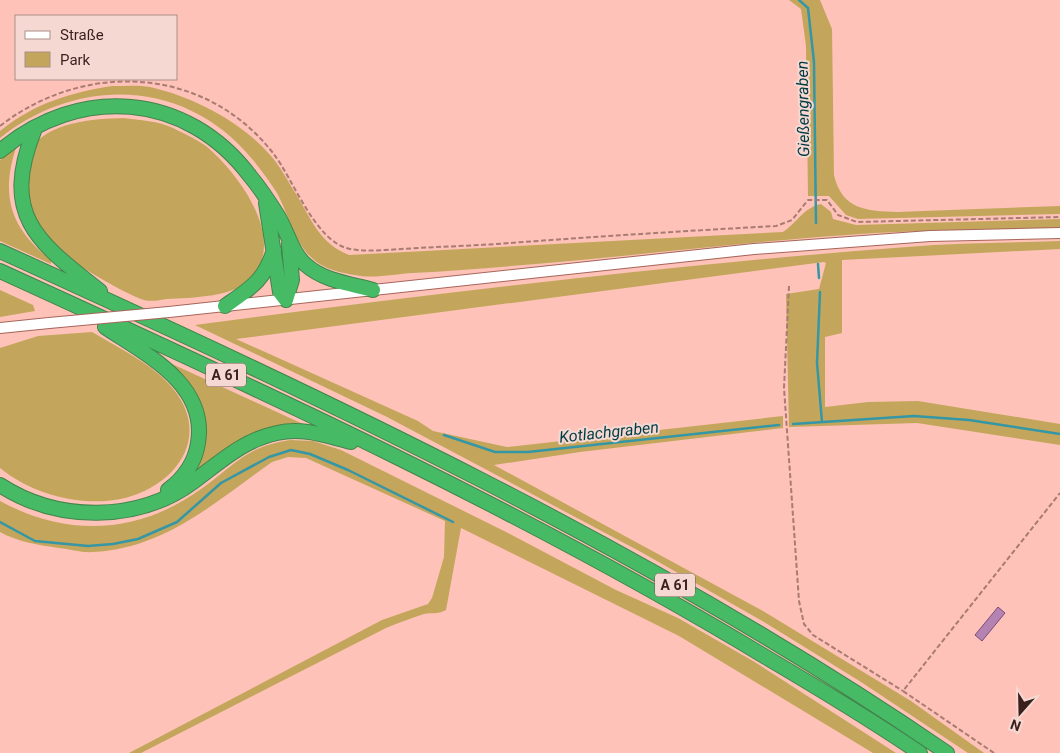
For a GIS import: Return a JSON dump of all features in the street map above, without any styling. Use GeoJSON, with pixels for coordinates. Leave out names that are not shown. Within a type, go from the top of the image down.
{"type":"FeatureCollection","features":[{"type":"Feature","properties":{"kind":"highway"},"geometry":{"type":"LineString","coordinates":[[0,151],[15,140],[70,112],[105,106],[136,107],[174,116],[200,129],[221,144],[243,166],[278,216],[296,253],[313,271],[328,278],[373,290]]}},
{"type":"Feature","properties":{"kind":"highway","name":"A 61"},"geometry":{"type":"LineString","coordinates":[[35,129],[18,155],[11,173],[10,191],[15,214],[24,230],[43,250],[118,305]]}},
{"type":"Feature","properties":{"kind":"highway"},"geometry":{"type":"LineString","coordinates":[[266,200],[280,292],[286,300]]}},
{"type":"Feature","properties":{"kind":"highway"},"geometry":{"type":"LineString","coordinates":[[286,300],[292,280],[289,239]]}},
{"type":"Feature","properties":{"kind":"highway"},"geometry":{"type":"LineString","coordinates":[[225,306],[258,283],[267,270],[274,249]]}},
{"type":"Feature","properties":{"kind":"highway","name":"A 61"},"geometry":{"type":"LineString","coordinates":[[0,251],[118,305],[391,436],[567,525],[758,632],[842,683],[948,753]]}},
{"type":"Feature","properties":{"kind":"highway","name":"A 61"},"geometry":{"type":"LineString","coordinates":[[0,272],[283,402],[548,534],[701,618],[920,753]]}},
{"type":"Feature","properties":{"kind":"highway","name":"A 61"},"geometry":{"type":"LineString","coordinates":[[69,303],[164,367],[181,384],[193,403],[199,430],[196,452],[185,475],[154,501]]}},
{"type":"Feature","properties":{"kind":"highway","name":"A 61"},"geometry":{"type":"LineString","coordinates":[[0,485],[17,495],[47,507],[78,513],[115,512],[177,493],[242,446],[278,432],[315,432],[381,450]]}},
{"type":"Feature","properties":{"kind":"main road"},"geometry":{"type":"LineString","coordinates":[[0,328],[286,300],[754,249],[930,236],[1060,233]]}},
{"type":"Feature","properties":{"kind":"path"},"geometry":{"type":"LineString","coordinates":[[0,126],[16,113],[40,100],[64,90],[90,84],[113,80],[137,81],[159,83],[187,92],[216,105],[249,127],[274,154],[321,230],[335,244],[358,250],[446,247],[776,226],[792,220],[808,200],[827,200],[838,215],[857,222],[1060,217]]}},
{"type":"Feature","properties":{"kind":"path"},"geometry":{"type":"LineString","coordinates":[[789,286],[784,388],[785,420],[799,601],[804,624],[812,635],[904,691],[994,753]]}},
{"type":"Feature","properties":{"kind":"path"},"geometry":{"type":"LineString","coordinates":[[904,691],[1060,493]]}},
{"type":"Feature","properties":{"kind":"green space"},"geometry":{"type":"Polygon","coordinates":[[[789,0],[820,0],[832,29],[834,175],[838,187],[850,202],[866,209],[897,212],[1060,206],[1060,214],[858,219],[846,215],[829,196],[808,196],[806,46],[801,9],[789,0]]]}},
{"type":"Feature","properties":{"kind":"green space"},"geometry":{"type":"Polygon","coordinates":[[[112,86],[146,86],[167,91],[200,104],[232,122],[246,132],[275,160],[323,237],[330,244],[349,255],[783,232],[810,208],[821,204],[831,212],[833,219],[856,225],[1060,219],[1060,228],[875,233],[518,266],[362,276],[333,270],[313,259],[301,245],[277,193],[253,160],[226,133],[197,114],[165,101],[132,95],[98,96],[64,103],[31,118],[0,138],[0,131],[39,106],[81,92],[112,86]]]}},
{"type":"Feature","properties":{"kind":"green space"},"geometry":{"type":"Polygon","coordinates":[[[124,118],[162,124],[198,141],[218,157],[243,188],[254,206],[261,224],[264,243],[262,261],[253,277],[246,284],[236,289],[201,297],[156,301],[144,300],[121,290],[74,262],[42,236],[18,185],[29,151],[47,133],[59,128],[85,121],[124,118]]]}},
{"type":"Feature","properties":{"kind":"green space"},"geometry":{"type":"Polygon","coordinates":[[[16,148],[9,181],[9,196],[12,210],[26,236],[51,260],[51,264],[0,241],[0,160],[16,148]]]}},
{"type":"Feature","properties":{"kind":"green space"},"geometry":{"type":"Polygon","coordinates":[[[1060,241],[1060,249],[842,260],[842,333],[825,337],[825,407],[868,402],[918,401],[1060,424],[1060,445],[917,423],[789,427],[786,294],[819,289],[826,263],[824,262],[236,339],[418,421],[433,431],[507,447],[783,416],[783,428],[580,452],[494,465],[763,611],[911,701],[984,753],[968,753],[861,682],[764,622],[641,552],[387,417],[195,325],[462,291],[729,262],[926,246],[1060,241]]]}},
{"type":"Feature","properties":{"kind":"green space"},"geometry":{"type":"Polygon","coordinates":[[[0,290],[33,305],[35,311],[0,317],[0,290]]]}},
{"type":"Feature","properties":{"kind":"green space"},"geometry":{"type":"Polygon","coordinates":[[[92,332],[132,355],[160,375],[181,401],[188,419],[189,436],[185,452],[176,467],[162,480],[145,491],[109,501],[76,500],[59,497],[28,485],[0,468],[0,348],[38,336],[92,332]]]}},
{"type":"Feature","properties":{"kind":"green space"},"geometry":{"type":"Polygon","coordinates":[[[159,358],[303,424],[188,479],[204,434],[159,358]]]}},
{"type":"Feature","properties":{"kind":"green space"},"geometry":{"type":"Polygon","coordinates":[[[290,440],[313,441],[341,450],[506,532],[616,590],[678,618],[753,661],[896,753],[873,753],[679,636],[461,528],[446,610],[424,614],[386,628],[141,753],[129,753],[382,620],[428,604],[432,598],[444,557],[445,521],[306,458],[288,457],[272,462],[210,507],[166,532],[143,542],[119,549],[93,552],[80,551],[44,546],[14,538],[0,532],[0,501],[26,513],[51,521],[103,526],[128,522],[153,515],[177,504],[201,489],[251,452],[275,443],[290,440]]]}},
{"type":"Feature","properties":{"kind":"building"},"geometry":{"type":"Polygon","coordinates":[[[998,607],[1005,613],[982,641],[975,635],[998,607]]]}},
{"type":"Feature","properties":{"kind":"waterway","name":"Gießengraben"},"geometry":{"type":"LineString","coordinates":[[799,0],[808,8],[814,62],[816,223]]}},
{"type":"Feature","properties":{"kind":"waterway","name":"Gießengraben"},"geometry":{"type":"LineString","coordinates":[[818,264],[819,278]]}},
{"type":"Feature","properties":{"kind":"waterway","name":"Gießengraben"},"geometry":{"type":"LineString","coordinates":[[820,292],[817,363],[822,422]]}},
{"type":"Feature","properties":{"kind":"waterway","name":"Kotlachgraben"},"geometry":{"type":"LineString","coordinates":[[793,424],[914,416],[969,420],[1060,434]]}},
{"type":"Feature","properties":{"kind":"waterway","name":"Kotlachgraben"},"geometry":{"type":"LineString","coordinates":[[444,435],[495,452],[528,452],[779,425]]}},
{"type":"Feature","properties":{"kind":"waterway"},"geometry":{"type":"LineString","coordinates":[[0,522],[35,541],[88,546],[138,539],[177,522],[221,483],[269,457],[291,450],[310,454],[348,470],[453,522]]}}]}
